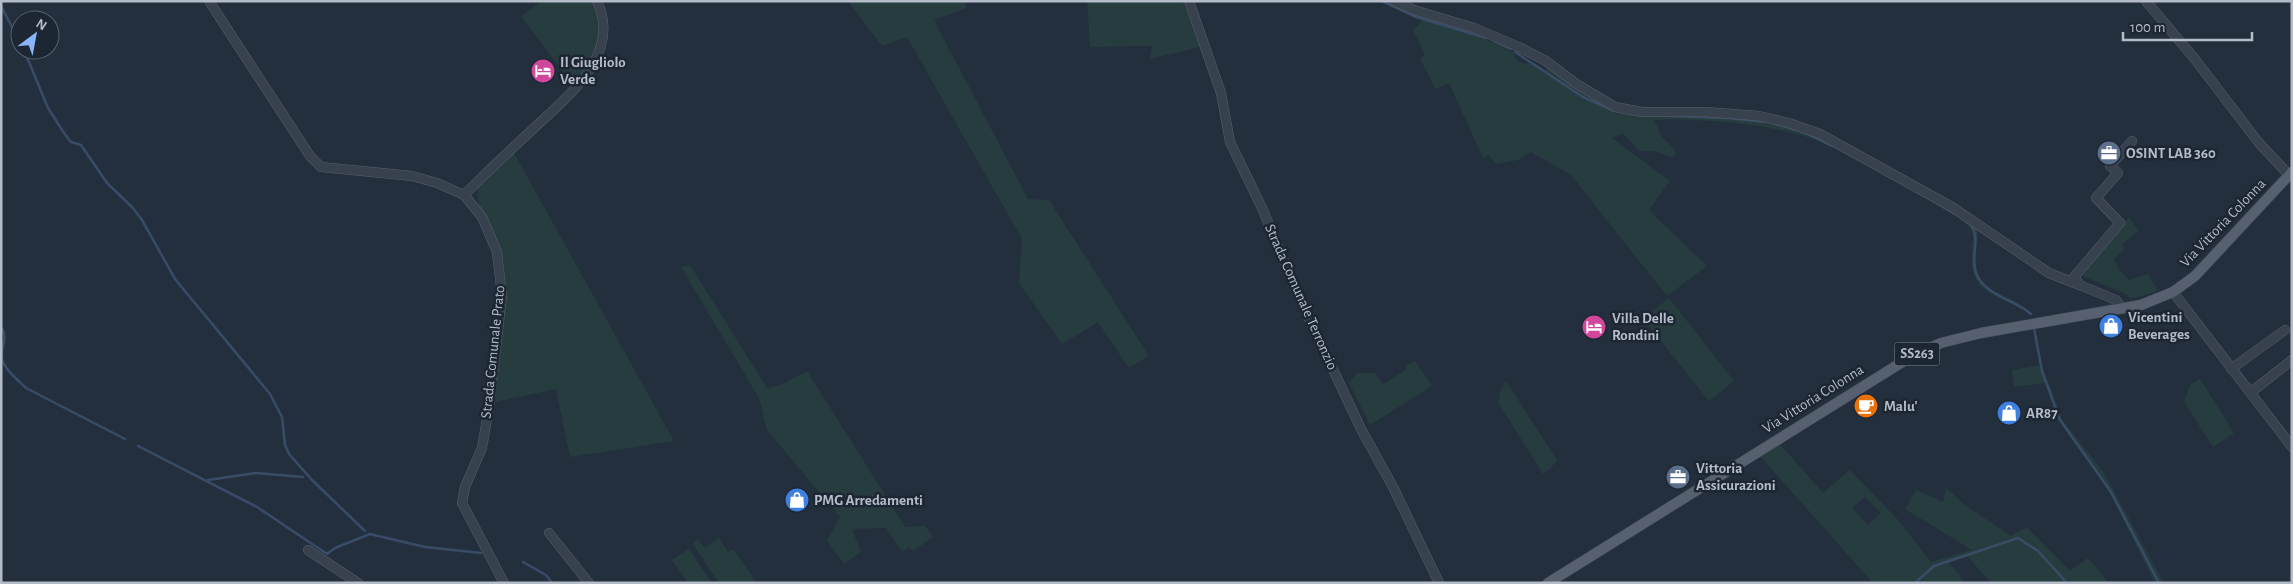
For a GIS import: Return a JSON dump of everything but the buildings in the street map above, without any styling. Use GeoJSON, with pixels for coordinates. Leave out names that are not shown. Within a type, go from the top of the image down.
{"type":"FeatureCollection","features":[{"type":"Feature","properties":{"kind":"main road","name":"Via Vittoria Colonna"},"geometry":{"type":"LineString","coordinates":[[1548,583],[1912,356],[1941,343],[1980,333],[2141,305],[2173,292],[2200,270],[2291,174]]}},
{"type":"Feature","properties":{"kind":"street","name":"Strada Comunale Prato"},"geometry":{"type":"LineString","coordinates":[[209,1],[310,156],[322,167],[412,176],[437,183],[464,195],[482,217],[497,252],[502,296],[489,407],[482,448],[466,487],[462,503],[504,583]]}},
{"type":"Feature","properties":{"kind":"street"},"geometry":{"type":"LineString","coordinates":[[464,195],[560,105],[585,78],[594,64],[602,40],[602,15],[597,1]]}},
{"type":"Feature","properties":{"kind":"street","name":"Strada Comunale Terronzio"},"geometry":{"type":"LineString","coordinates":[[1189,1],[1221,93],[1230,142],[1298,295],[1353,412],[1393,487],[1439,583]]}},
{"type":"Feature","properties":{"kind":"street"},"geometry":{"type":"LineString","coordinates":[[1394,1],[1414,10],[1474,28],[1519,47],[1546,61],[1575,83],[1615,107],[1642,112],[1705,112],[1758,116],[1789,123],[1820,134],[1952,207],[2049,272],[2116,300],[2122,308]]}},
{"type":"Feature","properties":{"kind":"street"},"geometry":{"type":"LineString","coordinates":[[2146,1],[2194,58],[2261,146],[2291,174]]}},
{"type":"Feature","properties":{"kind":"street"},"geometry":{"type":"LineString","coordinates":[[2082,286],[2074,277],[2120,222],[2096,198],[2118,173],[2110,166],[2132,141]]}},
{"type":"Feature","properties":{"kind":"street"},"geometry":{"type":"LineString","coordinates":[[2173,292],[2292,447]]}},
{"type":"Feature","properties":{"kind":"street"},"geometry":{"type":"LineString","coordinates":[[2231,368],[2285,330]]}},
{"type":"Feature","properties":{"kind":"street"},"geometry":{"type":"LineString","coordinates":[[2250,392],[2292,360]]}},
{"type":"Feature","properties":{"kind":"street"},"geometry":{"type":"LineString","coordinates":[[549,533],[589,583]]}},
{"type":"Feature","properties":{"kind":"street"},"geometry":{"type":"LineString","coordinates":[[308,550],[358,583]]}},
{"type":"Feature","properties":{"kind":"green space"},"geometry":{"type":"Polygon","coordinates":[[[542,1],[593,1],[598,26],[596,46],[588,65],[573,85],[521,16],[542,1]]]}},
{"type":"Feature","properties":{"kind":"green space"},"geometry":{"type":"Polygon","coordinates":[[[848,1],[965,1],[967,8],[934,20],[1028,199],[1049,200],[1149,356],[1129,368],[1098,322],[1062,344],[1019,283],[1022,239],[907,37],[882,46],[848,1]]]}},
{"type":"Feature","properties":{"kind":"green space"},"geometry":{"type":"Polygon","coordinates":[[[1087,1],[1183,1],[1200,47],[1150,59],[1152,46],[1090,47],[1087,1]]]}},
{"type":"Feature","properties":{"kind":"green space"},"geometry":{"type":"Polygon","coordinates":[[[1423,20],[1482,37],[1514,53],[1517,60],[1530,64],[1543,72],[1549,67],[1614,107],[1767,120],[1810,132],[1978,227],[1975,259],[1978,275],[1988,287],[2020,304],[2018,307],[1987,291],[1976,279],[1971,259],[1972,233],[1971,229],[1964,222],[1945,209],[1862,162],[1818,141],[1781,130],[1734,123],[1675,119],[1654,120],[1662,137],[1673,147],[1676,153],[1671,157],[1655,151],[1639,151],[1623,133],[1612,138],[1670,181],[1649,210],[1707,266],[1667,296],[1571,175],[1531,152],[1518,160],[1496,164],[1489,155],[1483,158],[1449,83],[1435,89],[1420,58],[1425,55],[1413,30],[1423,20]]]}},
{"type":"Feature","properties":{"kind":"green space"},"geometry":{"type":"Polygon","coordinates":[[[513,151],[674,441],[570,457],[556,389],[491,403],[504,278],[479,207],[477,187],[513,151]]]}},
{"type":"Feature","properties":{"kind":"green space"},"geometry":{"type":"Polygon","coordinates":[[[2129,217],[2138,231],[2122,245],[2125,248],[2114,259],[2119,269],[2129,280],[2148,274],[2158,291],[2131,299],[2126,294],[2078,274],[2129,217]]]}},
{"type":"Feature","properties":{"kind":"green space"},"geometry":{"type":"Polygon","coordinates":[[[690,265],[767,388],[780,385],[807,371],[905,527],[925,526],[933,537],[913,551],[909,547],[902,552],[886,528],[852,529],[861,552],[844,564],[827,540],[840,517],[767,430],[759,398],[681,267],[690,265]]]}},
{"type":"Feature","properties":{"kind":"green space"},"geometry":{"type":"Polygon","coordinates":[[[1669,298],[1734,381],[1709,401],[1643,319],[1669,298]]]}},
{"type":"Feature","properties":{"kind":"green space"},"geometry":{"type":"Polygon","coordinates":[[[1415,361],[1432,386],[1370,425],[1349,383],[1357,373],[1375,373],[1383,384],[1407,369],[1405,366],[1415,361]]]}},
{"type":"Feature","properties":{"kind":"green space"},"geometry":{"type":"Polygon","coordinates":[[[2040,365],[2045,382],[2048,381],[2061,418],[2104,473],[2164,583],[2155,583],[2106,485],[2059,419],[2046,383],[2014,387],[2012,370],[2040,365]]]}},
{"type":"Feature","properties":{"kind":"green space"},"geometry":{"type":"Polygon","coordinates":[[[2200,379],[2234,433],[2213,447],[2184,402],[2190,385],[2200,379]]]}},
{"type":"Feature","properties":{"kind":"green space"},"geometry":{"type":"Polygon","coordinates":[[[1506,381],[1557,460],[1543,474],[1498,402],[1500,392],[1506,381]]]}},
{"type":"Feature","properties":{"kind":"green space"},"geometry":{"type":"Polygon","coordinates":[[[1779,443],[1823,493],[1850,470],[1898,520],[1931,562],[1972,550],[1905,509],[1916,490],[1943,502],[1946,488],[1966,506],[2011,536],[2027,527],[2070,571],[2088,558],[2109,583],[1991,583],[1968,557],[1949,563],[1966,583],[1873,583],[1759,455],[1779,443]],[[1865,497],[1852,508],[1868,525],[1881,513],[1865,497]]]}},
{"type":"Feature","properties":{"kind":"green space"},"geometry":{"type":"Polygon","coordinates":[[[719,538],[728,552],[733,549],[757,583],[719,583],[693,544],[698,539],[705,548],[719,538]]]}},
{"type":"Feature","properties":{"kind":"green space"},"geometry":{"type":"Polygon","coordinates":[[[689,549],[712,583],[688,583],[672,560],[689,549]]]}},
{"type":"Feature","properties":{"kind":"waterway"},"geometry":{"type":"LineString","coordinates":[[1382,1],[1416,17],[1486,38]]}},
{"type":"Feature","properties":{"kind":"waterway"},"geometry":{"type":"LineString","coordinates":[[1,6],[10,23]]}},
{"type":"Feature","properties":{"kind":"waterway"},"geometry":{"type":"LineString","coordinates":[[1494,41],[1511,49]]}},
{"type":"Feature","properties":{"kind":"waterway"},"geometry":{"type":"LineString","coordinates":[[1515,52],[1583,97],[1612,110]]}},
{"type":"Feature","properties":{"kind":"waterway"},"geometry":{"type":"LineString","coordinates":[[28,60],[48,108],[64,133],[71,142],[81,145],[107,183],[133,208],[142,220],[175,279],[270,394],[282,417],[285,445],[289,454],[312,480],[365,531]]}},
{"type":"Feature","properties":{"kind":"waterway"},"geometry":{"type":"LineString","coordinates":[[1671,116],[1728,118],[1766,122]]}},
{"type":"Feature","properties":{"kind":"waterway"},"geometry":{"type":"LineString","coordinates":[[1772,123],[1796,130]]}},
{"type":"Feature","properties":{"kind":"waterway"},"geometry":{"type":"LineString","coordinates":[[1806,133],[1832,146]]}},
{"type":"Feature","properties":{"kind":"waterway"},"geometry":{"type":"LineString","coordinates":[[1938,204],[1955,214]]}},
{"type":"Feature","properties":{"kind":"waterway"},"geometry":{"type":"LineString","coordinates":[[1970,224],[1975,236],[1974,265],[1979,279],[1990,290],[2031,314]]}},
{"type":"Feature","properties":{"kind":"waterway"},"geometry":{"type":"LineString","coordinates":[[1,327],[4,335],[2,359],[12,375],[26,388],[125,439]]}},
{"type":"Feature","properties":{"kind":"waterway"},"geometry":{"type":"LineString","coordinates":[[2034,328],[2042,371],[2060,420],[2111,492],[2159,583]]}},
{"type":"Feature","properties":{"kind":"waterway"},"geometry":{"type":"LineString","coordinates":[[138,446],[257,507],[327,554],[335,548],[370,534],[425,547],[481,553]]}},
{"type":"Feature","properties":{"kind":"waterway"},"geometry":{"type":"LineString","coordinates":[[208,480],[256,473],[303,477]]}},
{"type":"Feature","properties":{"kind":"waterway"},"geometry":{"type":"LineString","coordinates":[[1915,583],[1934,566],[2018,538],[2038,551],[2067,583]]}},
{"type":"Feature","properties":{"kind":"waterway"},"geometry":{"type":"LineString","coordinates":[[523,562],[546,575],[552,583]]}},
{"type":"Feature","properties":{"kind":"place","name":"Il Giugliolo Verde"},"geometry":{"type":"Point","coordinates":[543,71]}},
{"type":"Feature","properties":{"kind":"place","name":"OSINT LAB 360"},"geometry":{"type":"Point","coordinates":[2109,153]}},
{"type":"Feature","properties":{"kind":"place","name":"Vicentini Beverages"},"geometry":{"type":"Point","coordinates":[2111,326]}},
{"type":"Feature","properties":{"kind":"place","name":"Villa Delle Rondini"},"geometry":{"type":"Point","coordinates":[1594,327]}},
{"type":"Feature","properties":{"kind":"place","name":"Malu'"},"geometry":{"type":"Point","coordinates":[1866,406]}},
{"type":"Feature","properties":{"kind":"place","name":"AR87"},"geometry":{"type":"Point","coordinates":[2009,413]}},
{"type":"Feature","properties":{"kind":"place","name":"Vittoria Assicurazioni"},"geometry":{"type":"Point","coordinates":[1678,477]}},
{"type":"Feature","properties":{"kind":"place","name":"PMG Arredamenti"},"geometry":{"type":"Point","coordinates":[797,500]}}]}
